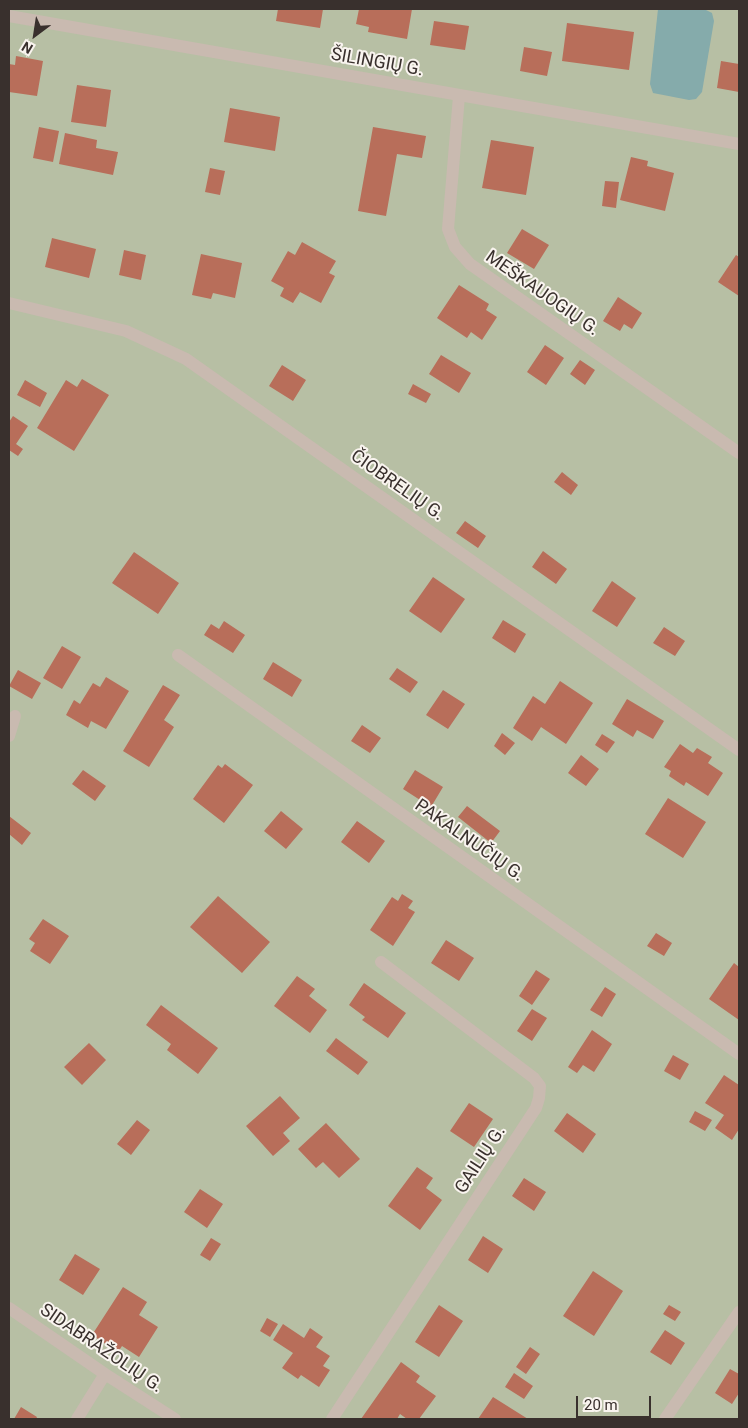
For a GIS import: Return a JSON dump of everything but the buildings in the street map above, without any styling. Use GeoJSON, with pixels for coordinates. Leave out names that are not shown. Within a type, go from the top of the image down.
{"type":"FeatureCollection","features":[{"type":"Feature","properties":{"kind":"street","name":"ŠILINGIŲ G."},"geometry":{"type":"LineString","coordinates":[[9,16],[739,144]]}},
{"type":"Feature","properties":{"kind":"street","name":"MEŠKAUOGIŲ G."},"geometry":{"type":"LineString","coordinates":[[460,96],[448,229],[455,247],[470,264],[739,453]]}},
{"type":"Feature","properties":{"kind":"street","name":"ČIOBRELIŲ G."},"geometry":{"type":"LineString","coordinates":[[9,303],[126,331],[186,359],[739,750]]}},
{"type":"Feature","properties":{"kind":"street","name":"PAKALNUČIŲ G."},"geometry":{"type":"LineString","coordinates":[[178,655],[739,1054]]}},
{"type":"Feature","properties":{"kind":"street"},"geometry":{"type":"LineString","coordinates":[[9,736],[15,716]]}},
{"type":"Feature","properties":{"kind":"street","name":"GAILIŲ G."},"geometry":{"type":"LineString","coordinates":[[332,1419],[536,1108],[539,1098],[540,1086],[534,1078],[381,962]]}},
{"type":"Feature","properties":{"kind":"street","name":"SIDABRAŽOLIŲ G."},"geometry":{"type":"LineString","coordinates":[[9,1308],[105,1374],[175,1419]]}},
{"type":"Feature","properties":{"kind":"street"},"geometry":{"type":"LineString","coordinates":[[665,1419],[739,1312]]}},
{"type":"Feature","properties":{"kind":"street"},"geometry":{"type":"LineString","coordinates":[[77,1419],[105,1374]]}},
{"type":"Feature","properties":{"kind":"green space"},"geometry":{"type":"Polygon","coordinates":[[[9,9],[739,9],[739,1419],[9,1419],[9,9]]]}},
{"type":"Feature","properties":{"kind":"water"},"geometry":{"type":"Polygon","coordinates":[[[658,9],[704,9],[712,13],[714,21],[702,92],[696,99],[689,100],[653,93],[650,84],[658,9]]]}}]}
